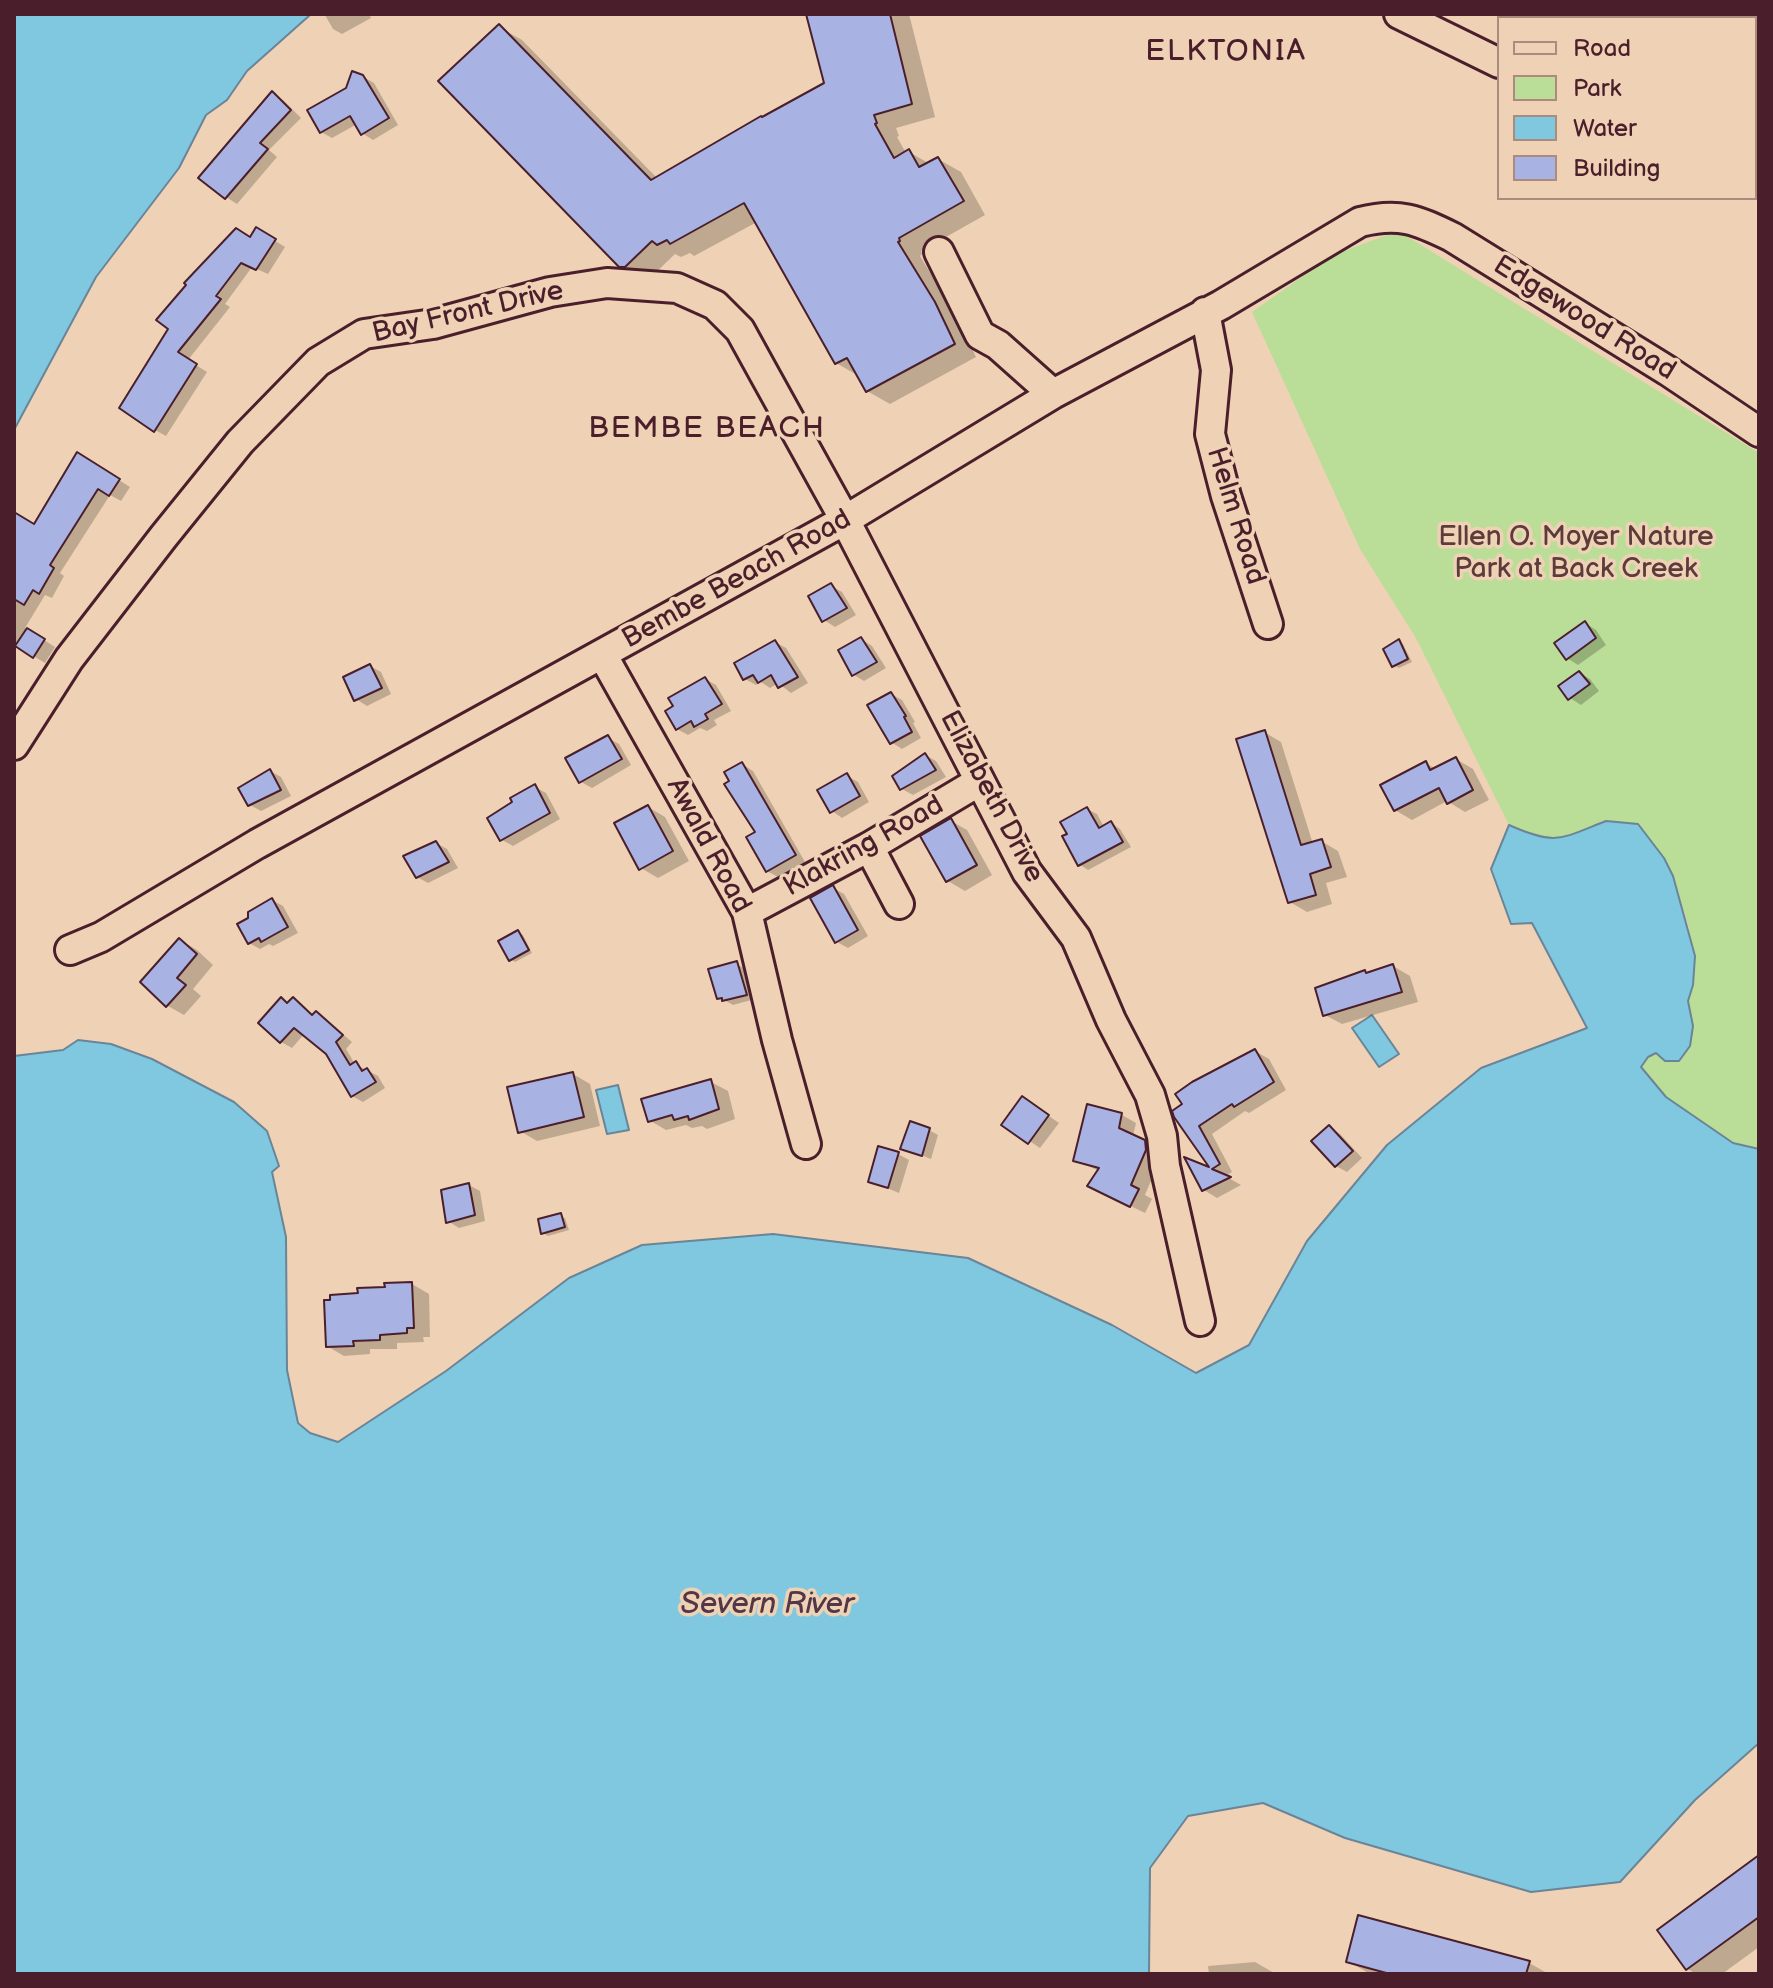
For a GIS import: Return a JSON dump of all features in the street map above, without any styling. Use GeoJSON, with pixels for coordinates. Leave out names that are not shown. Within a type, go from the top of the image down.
{"type":"FeatureCollection","features":[{"type":"Feature","properties":{"kind":"street"},"geometry":{"type":"LineString","coordinates":[[1399,14],[1497,62]]}},
{"type":"Feature","properties":{"kind":"street","name":"Bembe Beach Road"},"geometry":{"type":"LineString","coordinates":[[70,950],[101,937],[257,844],[845,520],[1053,394],[1205,312],[1360,222],[1383,216],[1403,217]]}},
{"type":"Feature","properties":{"kind":"street","name":"Edgewood Road"},"geometry":{"type":"LineString","coordinates":[[1403,217],[1452,237],[1759,432]]}},
{"type":"Feature","properties":{"kind":"street"},"geometry":{"type":"LineString","coordinates":[[939,252],[980,335],[998,345],[1053,394]]}},
{"type":"Feature","properties":{"kind":"street","name":"Bay Front Drive"},"geometry":{"type":"LineString","coordinates":[[14,745],[69,659],[240,442],[318,362],[364,334],[433,324],[550,292],[607,283],[677,288],[715,305],[740,330],[845,520]]}},
{"type":"Feature","properties":{"kind":"street","name":"Helm Road"},"geometry":{"type":"LineString","coordinates":[[1205,312],[1216,370],[1210,434],[1226,496],[1268,624]]}},
{"type":"Feature","properties":{"kind":"street","name":"Elizabeth Drive"},"geometry":{"type":"LineString","coordinates":[[845,520],[1027,872],[1076,938],[1111,1020],[1150,1095],[1162,1136],[1165,1166],[1200,1321]]}},
{"type":"Feature","properties":{"kind":"street","name":"Awald Road"},"geometry":{"type":"LineString","coordinates":[[602,654],[747,912],[777,1040],[806,1144]]}},
{"type":"Feature","properties":{"kind":"street","name":"Klakring Road"},"geometry":{"type":"LineString","coordinates":[[747,912],[869,847],[980,781]]}},
{"type":"Feature","properties":{"kind":"street"},"geometry":{"type":"LineString","coordinates":[[869,847],[899,904]]}},
{"type":"Feature","properties":{"kind":"green space","name":"Ellen O. Moyer Nature Park at Back Creek"},"geometry":{"type":"Polygon","coordinates":[[[1398,231],[1759,453],[1759,1149],[1733,1143],[1666,1097],[1641,1067],[1648,1057],[1690,1046],[1693,1026],[1688,1001],[1693,985],[1689,928],[1673,876],[1664,858],[1638,824],[1606,821],[1565,838],[1537,837],[1509,825],[1416,638],[1360,549],[1252,312],[1333,255],[1398,231]]]}},
{"type":"Feature","properties":{"kind":"water"},"geometry":{"type":"Polygon","coordinates":[[[14,14],[310,15],[247,71],[227,100],[206,115],[179,168],[96,277],[14,430],[14,14]]]}},
{"type":"Feature","properties":{"kind":"water","name":"Severn River"},"geometry":{"type":"Polygon","coordinates":[[[1606,821],[1638,824],[1664,858],[1673,876],[1695,956],[1693,985],[1688,1001],[1693,1026],[1690,1046],[1679,1061],[1665,1061],[1656,1053],[1648,1057],[1641,1067],[1666,1097],[1733,1143],[1759,1149],[1759,1743],[1695,1800],[1620,1882],[1531,1892],[1345,1838],[1263,1803],[1188,1816],[1150,1868],[1149,1974],[14,1974],[14,1056],[63,1050],[78,1040],[111,1044],[152,1059],[234,1102],[267,1131],[279,1166],[272,1172],[286,1237],[287,1370],[298,1423],[310,1433],[338,1442],[446,1371],[569,1278],[642,1245],[773,1234],[968,1258],[1112,1325],[1196,1373],[1249,1345],[1307,1241],[1387,1145],[1481,1068],[1587,1028],[1532,923],[1511,924],[1491,869],[1509,825],[1538,836],[1558,838],[1606,821]]]}},
{"type":"Feature","properties":{"kind":"water"},"geometry":{"type":"Polygon","coordinates":[[[1372,1015],[1399,1054],[1379,1067],[1352,1028],[1372,1015]]]}},
{"type":"Feature","properties":{"kind":"water"},"geometry":{"type":"Polygon","coordinates":[[[618,1085],[629,1130],[607,1134],[596,1090],[618,1085]]]}},
{"type":"Feature","properties":{"kind":"building"},"geometry":{"type":"Polygon","coordinates":[[[806,14],[890,14],[912,104],[874,115],[875,124],[894,158],[909,149],[919,167],[938,157],[964,201],[899,238],[898,242],[935,302],[955,344],[866,392],[847,358],[835,364],[744,203],[670,244],[667,240],[657,245],[652,241],[625,267],[619,267],[438,81],[499,24],[651,180],[824,83],[806,14]]]}},
{"type":"Feature","properties":{"kind":"building"},"geometry":{"type":"Polygon","coordinates":[[[352,71],[363,75],[389,118],[361,135],[350,116],[320,133],[307,110],[346,88],[352,71]]]}},
{"type":"Feature","properties":{"kind":"building"},"geometry":{"type":"Polygon","coordinates":[[[272,91],[291,110],[260,143],[268,149],[225,199],[198,178],[272,91]]]}},
{"type":"Feature","properties":{"kind":"building"},"geometry":{"type":"Polygon","coordinates":[[[256,227],[276,239],[256,270],[241,263],[216,296],[221,299],[178,352],[197,364],[154,432],[119,408],[168,329],[156,320],[186,285],[184,283],[236,228],[250,237],[256,227]]]}},
{"type":"Feature","properties":{"kind":"building"},"geometry":{"type":"Polygon","coordinates":[[[77,452],[120,479],[109,496],[98,489],[50,565],[54,568],[39,594],[33,590],[24,605],[14,599],[14,512],[34,524],[77,452]]]}},
{"type":"Feature","properties":{"kind":"building"},"geometry":{"type":"Polygon","coordinates":[[[831,583],[847,608],[822,622],[808,596],[831,583]]]}},
{"type":"Feature","properties":{"kind":"building"},"geometry":{"type":"Polygon","coordinates":[[[1585,621],[1596,638],[1566,660],[1554,643],[1585,621]]]}},
{"type":"Feature","properties":{"kind":"building"},"geometry":{"type":"Polygon","coordinates":[[[27,628],[45,639],[33,658],[15,646],[27,628]]]}},
{"type":"Feature","properties":{"kind":"building"},"geometry":{"type":"Polygon","coordinates":[[[861,637],[877,662],[852,676],[838,650],[861,637]]]}},
{"type":"Feature","properties":{"kind":"building"},"geometry":{"type":"Polygon","coordinates":[[[1399,639],[1408,659],[1392,667],[1383,649],[1399,639]]]}},
{"type":"Feature","properties":{"kind":"building"},"geometry":{"type":"Polygon","coordinates":[[[775,640],[798,677],[778,688],[771,675],[758,683],[753,675],[743,680],[734,663],[775,640]]]}},
{"type":"Feature","properties":{"kind":"building"},"geometry":{"type":"Polygon","coordinates":[[[370,664],[382,688],[354,701],[343,677],[370,664]]]}},
{"type":"Feature","properties":{"kind":"building"},"geometry":{"type":"Polygon","coordinates":[[[1579,671],[1590,684],[1568,700],[1558,686],[1579,671]]]}},
{"type":"Feature","properties":{"kind":"building"},"geometry":{"type":"Polygon","coordinates":[[[705,677],[722,704],[705,714],[708,719],[694,727],[691,721],[676,730],[665,711],[673,706],[668,698],[705,677]]]}},
{"type":"Feature","properties":{"kind":"building"},"geometry":{"type":"Polygon","coordinates":[[[891,692],[912,732],[890,744],[867,705],[891,692]]]}},
{"type":"Feature","properties":{"kind":"building"},"geometry":{"type":"Polygon","coordinates":[[[1265,730],[1301,845],[1322,839],[1331,867],[1310,874],[1316,895],[1288,903],[1236,739],[1265,730]]]}},
{"type":"Feature","properties":{"kind":"building"},"geometry":{"type":"Polygon","coordinates":[[[608,735],[622,759],[579,783],[565,758],[608,735]]]}},
{"type":"Feature","properties":{"kind":"building"},"geometry":{"type":"Polygon","coordinates":[[[925,753],[936,770],[900,790],[892,776],[925,753]]]}},
{"type":"Feature","properties":{"kind":"building"},"geometry":{"type":"Polygon","coordinates":[[[1456,757],[1473,790],[1447,804],[1439,788],[1394,811],[1380,785],[1426,761],[1430,770],[1456,757]]]}},
{"type":"Feature","properties":{"kind":"building"},"geometry":{"type":"Polygon","coordinates":[[[742,762],[796,855],[766,872],[746,837],[755,832],[724,784],[729,781],[724,772],[742,762]]]}},
{"type":"Feature","properties":{"kind":"building"},"geometry":{"type":"Polygon","coordinates":[[[270,769],[281,790],[248,806],[238,788],[270,769]]]}},
{"type":"Feature","properties":{"kind":"building"},"geometry":{"type":"Polygon","coordinates":[[[847,773],[860,796],[830,813],[817,790],[847,773]]]}},
{"type":"Feature","properties":{"kind":"building"},"geometry":{"type":"Polygon","coordinates":[[[535,784],[550,813],[500,841],[487,818],[512,802],[510,798],[535,784]]]}},
{"type":"Feature","properties":{"kind":"building"},"geometry":{"type":"Polygon","coordinates":[[[648,805],[673,851],[639,870],[614,823],[648,805]]]}},
{"type":"Feature","properties":{"kind":"building"},"geometry":{"type":"Polygon","coordinates":[[[1087,807],[1099,828],[1111,821],[1123,842],[1078,866],[1062,836],[1067,834],[1060,822],[1087,807]]]}},
{"type":"Feature","properties":{"kind":"building"},"geometry":{"type":"Polygon","coordinates":[[[951,818],[977,865],[946,882],[920,836],[951,818]]]}},
{"type":"Feature","properties":{"kind":"building"},"geometry":{"type":"Polygon","coordinates":[[[436,841],[449,862],[416,878],[403,856],[436,841]]]}},
{"type":"Feature","properties":{"kind":"building"},"geometry":{"type":"Polygon","coordinates":[[[833,885],[858,930],[835,943],[810,898],[833,885]]]}},
{"type":"Feature","properties":{"kind":"building"},"geometry":{"type":"Polygon","coordinates":[[[272,898],[288,927],[261,942],[259,938],[248,944],[237,924],[248,918],[248,912],[272,898]]]}},
{"type":"Feature","properties":{"kind":"building"},"geometry":{"type":"Polygon","coordinates":[[[518,930],[529,950],[509,961],[498,941],[518,930]]]}},
{"type":"Feature","properties":{"kind":"building"},"geometry":{"type":"Polygon","coordinates":[[[179,938],[197,954],[177,978],[186,985],[166,1007],[140,982],[179,938]]]}},
{"type":"Feature","properties":{"kind":"building"},"geometry":{"type":"Polygon","coordinates":[[[737,961],[747,995],[722,1001],[722,998],[717,999],[708,969],[737,961]]]}},
{"type":"Feature","properties":{"kind":"building"},"geometry":{"type":"Polygon","coordinates":[[[1393,964],[1402,992],[1323,1016],[1315,988],[1365,970],[1366,973],[1393,964]]]}},
{"type":"Feature","properties":{"kind":"building"},"geometry":{"type":"Polygon","coordinates":[[[281,997],[287,1003],[293,997],[312,1015],[316,1011],[343,1035],[336,1042],[350,1065],[356,1061],[362,1071],[367,1068],[376,1082],[351,1097],[326,1054],[294,1028],[280,1043],[258,1023],[281,997]]]}},
{"type":"Feature","properties":{"kind":"building"},"geometry":{"type":"Polygon","coordinates":[[[1255,1049],[1274,1082],[1199,1126],[1220,1164],[1212,1169],[1231,1177],[1202,1191],[1184,1157],[1209,1167],[1174,1117],[1172,1111],[1182,1104],[1175,1094],[1255,1049]]]}},
{"type":"Feature","properties":{"kind":"building"},"geometry":{"type":"Polygon","coordinates":[[[573,1072],[584,1117],[518,1133],[507,1087],[573,1072]]]}},
{"type":"Feature","properties":{"kind":"building"},"geometry":{"type":"Polygon","coordinates":[[[711,1079],[719,1109],[689,1120],[688,1116],[674,1120],[672,1115],[648,1122],[641,1099],[711,1079]]]}},
{"type":"Feature","properties":{"kind":"building"},"geometry":{"type":"Polygon","coordinates":[[[1022,1096],[1049,1115],[1028,1144],[1001,1125],[1022,1096]]]}},
{"type":"Feature","properties":{"kind":"building"},"geometry":{"type":"Polygon","coordinates":[[[1087,1104],[1122,1113],[1119,1128],[1145,1140],[1146,1150],[1131,1185],[1139,1189],[1130,1207],[1087,1186],[1099,1168],[1073,1161],[1087,1104]]]}},
{"type":"Feature","properties":{"kind":"building"},"geometry":{"type":"Polygon","coordinates":[[[910,1121],[930,1128],[922,1156],[900,1149],[910,1121]]]}},
{"type":"Feature","properties":{"kind":"building"},"geometry":{"type":"Polygon","coordinates":[[[1329,1125],[1353,1151],[1335,1167],[1311,1141],[1329,1125]]]}},
{"type":"Feature","properties":{"kind":"building"},"geometry":{"type":"Polygon","coordinates":[[[878,1146],[899,1152],[888,1188],[868,1182],[878,1146]]]}},
{"type":"Feature","properties":{"kind":"building"},"geometry":{"type":"Polygon","coordinates":[[[469,1183],[475,1215],[446,1223],[441,1190],[469,1183]]]}},
{"type":"Feature","properties":{"kind":"building"},"geometry":{"type":"Polygon","coordinates":[[[561,1213],[565,1227],[541,1234],[538,1219],[561,1213]]]}},
{"type":"Feature","properties":{"kind":"building"},"geometry":{"type":"Polygon","coordinates":[[[412,1282],[414,1328],[407,1328],[407,1333],[380,1335],[380,1340],[353,1341],[354,1346],[326,1347],[324,1300],[330,1300],[330,1295],[358,1293],[357,1288],[385,1287],[384,1283],[412,1282]]]}},
{"type":"Feature","properties":{"kind":"building"},"geometry":{"type":"Polygon","coordinates":[[[1759,1855],[1759,1917],[1686,1970],[1657,1930],[1759,1855]]]}},
{"type":"Feature","properties":{"kind":"building"},"geometry":{"type":"Polygon","coordinates":[[[1358,1915],[1530,1961],[1526,1974],[1390,1974],[1346,1962],[1358,1915]]]}},
{"type":"Feature","properties":{"kind":"district","name":"ELKTONIA"},"geometry":{"type":"Point","coordinates":[1226,52]}},
{"type":"Feature","properties":{"kind":"district","name":"BEMBE BEACH"},"geometry":{"type":"Point","coordinates":[707,429]}}]}
